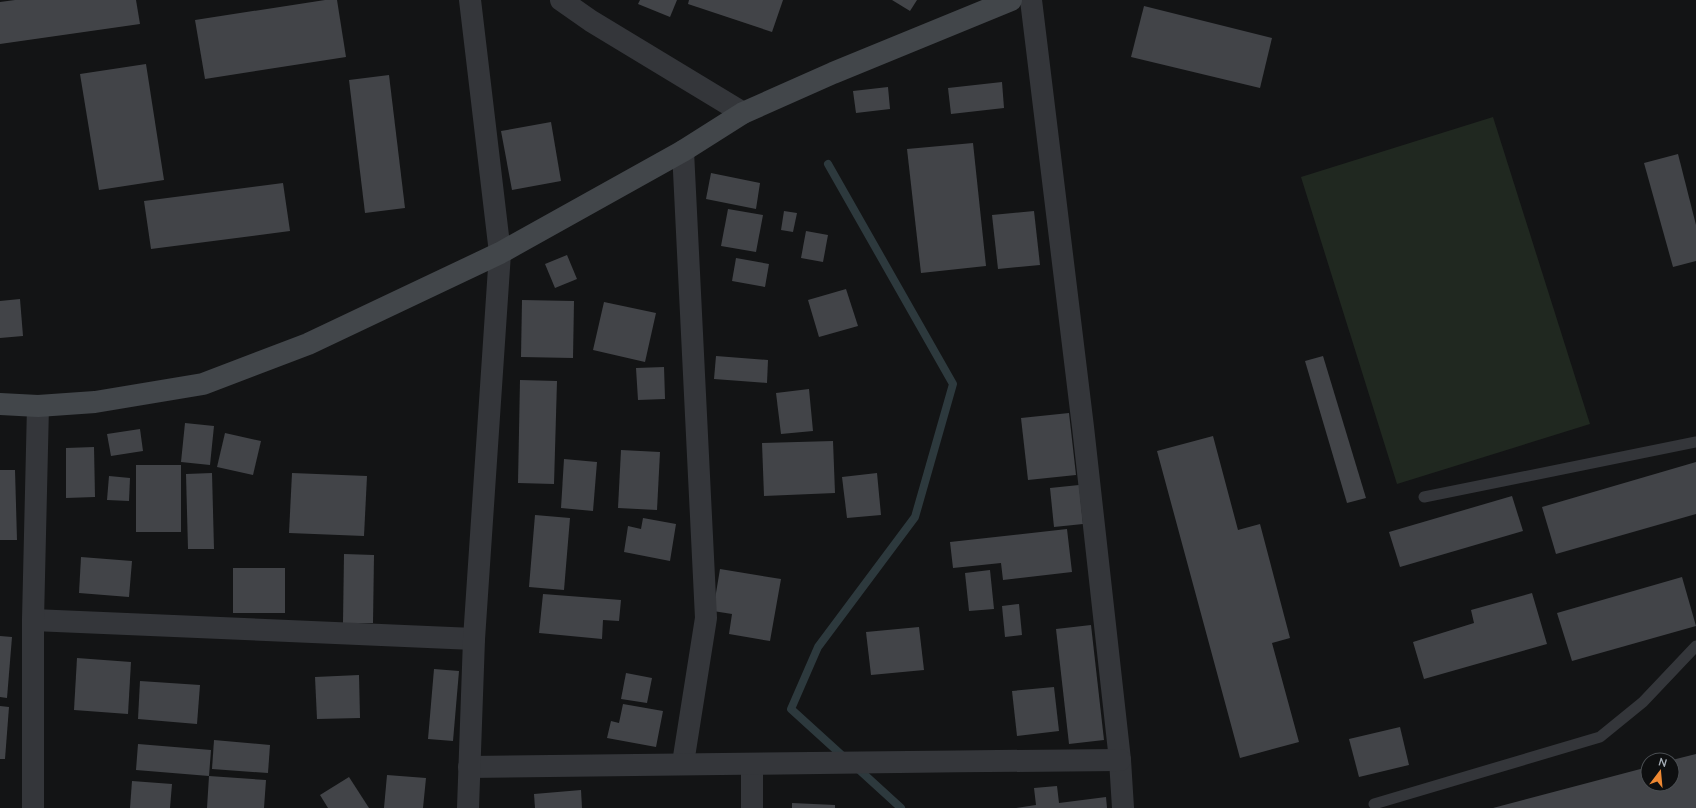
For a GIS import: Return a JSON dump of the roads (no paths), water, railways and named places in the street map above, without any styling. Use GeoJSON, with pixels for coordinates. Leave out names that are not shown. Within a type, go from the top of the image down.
{"type":"FeatureCollection","features":[{"type":"Feature","properties":{"kind":"street"},"geometry":{"type":"LineString","coordinates":[[468,808],[474,639],[500,253],[470,0]]}},
{"type":"Feature","properties":{"kind":"street"},"geometry":{"type":"LineString","coordinates":[[561,0],[591,21],[743,113]]}},
{"type":"Feature","properties":{"kind":"street"},"geometry":{"type":"LineString","coordinates":[[0,404],[38,406],[95,402],[203,384],[308,344],[500,253],[683,151],[743,113],[833,73],[1011,0]]}},
{"type":"Feature","properties":{"kind":"street"},"geometry":{"type":"LineString","coordinates":[[1031,0],[1082,419],[1120,760],[1122,808]]}},
{"type":"Feature","properties":{"kind":"street"},"geometry":{"type":"LineString","coordinates":[[683,151],[706,618],[683,763]]}},
{"type":"Feature","properties":{"kind":"street"},"geometry":{"type":"LineString","coordinates":[[33,808],[33,620],[38,406]]}},
{"type":"Feature","properties":{"kind":"street"},"geometry":{"type":"LineString","coordinates":[[33,620],[474,639]]}},
{"type":"Feature","properties":{"kind":"street"},"geometry":{"type":"LineString","coordinates":[[469,767],[683,763],[752,764],[1120,760]]}},
{"type":"Feature","properties":{"kind":"street"},"geometry":{"type":"LineString","coordinates":[[752,764],[752,808]]}},
{"type":"Feature","properties":{"kind":"lane"},"geometry":{"type":"LineString","coordinates":[[1424,497],[1696,442]]}},
{"type":"Feature","properties":{"kind":"lane"},"geometry":{"type":"LineString","coordinates":[[1374,804],[1600,737],[1643,702],[1696,646]]}},
{"type":"Feature","properties":{"kind":"waterway"},"geometry":{"type":"LineString","coordinates":[[828,164],[953,384],[915,517],[818,647],[791,709],[846,759]]}},
{"type":"Feature","properties":{"kind":"waterway"},"geometry":{"type":"LineString","coordinates":[[855,766],[901,808]]}}]}
